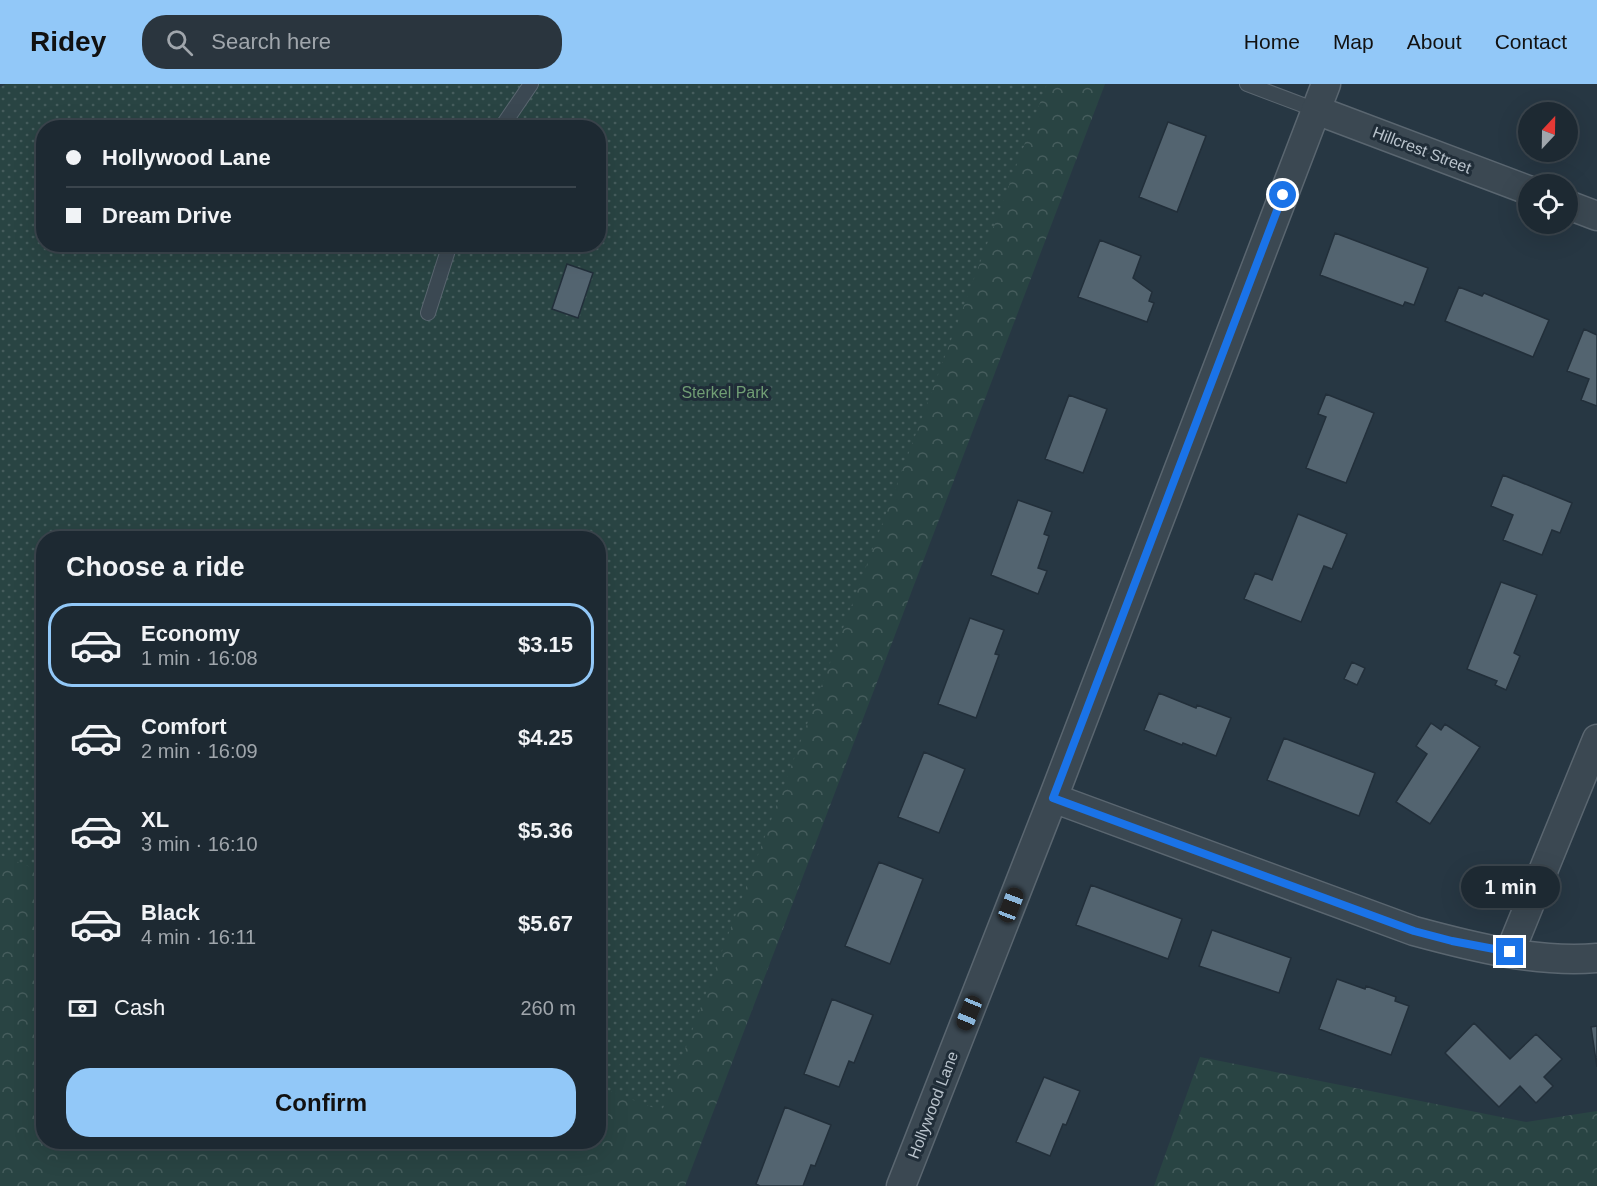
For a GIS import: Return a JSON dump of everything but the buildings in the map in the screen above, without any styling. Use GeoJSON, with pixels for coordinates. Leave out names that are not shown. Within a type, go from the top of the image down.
{"type":"FeatureCollection","features":[{"type":"Feature","properties":{"kind":"street","name":"Hillcrest Street"},"geometry":{"type":"LineString","coordinates":[[1321,97],[1518,186]]}},
{"type":"Feature","properties":{"kind":"street","name":"Hollywood Lane"},"geometry":{"type":"LineString","coordinates":[[901,1186],[1053,798],[1321,97]]}},
{"type":"Feature","properties":{"kind":"street"},"geometry":{"type":"LineString","coordinates":[[1578,209],[1597,216]]}},
{"type":"Feature","properties":{"kind":"street"},"geometry":{"type":"LineString","coordinates":[[1510,952],[1597,739]]}},
{"type":"Feature","properties":{"kind":"street"},"geometry":{"type":"LineString","coordinates":[[1053,798],[1414,931],[1452,941],[1541,958],[1568,960],[1597,958]]}},
{"type":"Feature","properties":{"kind":"lane"},"geometry":{"type":"LineString","coordinates":[[506,120],[531,84]]}},
{"type":"Feature","properties":{"kind":"lane"},"geometry":{"type":"LineString","coordinates":[[1247,84],[1321,97]]}},
{"type":"Feature","properties":{"kind":"lane"},"geometry":{"type":"LineString","coordinates":[[428,313],[447,252]]}},
{"type":"Feature","properties":{"kind":"green space","name":"Sterkel Park"},"geometry":{"type":"Polygon","coordinates":[[[6,84],[1047,84],[662,1111],[606,1090],[606,531],[36,531],[36,869],[0,855],[0,87],[6,84]]]}},
{"type":"Feature","properties":{"kind":"green space"},"geometry":{"type":"Polygon","coordinates":[[[564,84],[1105,84],[685,1186],[0,1186],[0,529],[36,549],[36,1149],[606,1149],[606,531],[598,531],[598,252],[606,252],[606,120],[592,120],[564,84]]]}},
{"type":"Feature","properties":{"kind":"green space"},"geometry":{"type":"Polygon","coordinates":[[[1200,1057],[1526,1122],[1597,1111],[1597,1186],[1154,1186],[1200,1057]]]}},
{"type":"Feature","properties":{"kind":"route"},"geometry":{"type":"LineString","coordinates":[[1283,195],[1053,798],[1414,931],[1510,952]]}}]}
